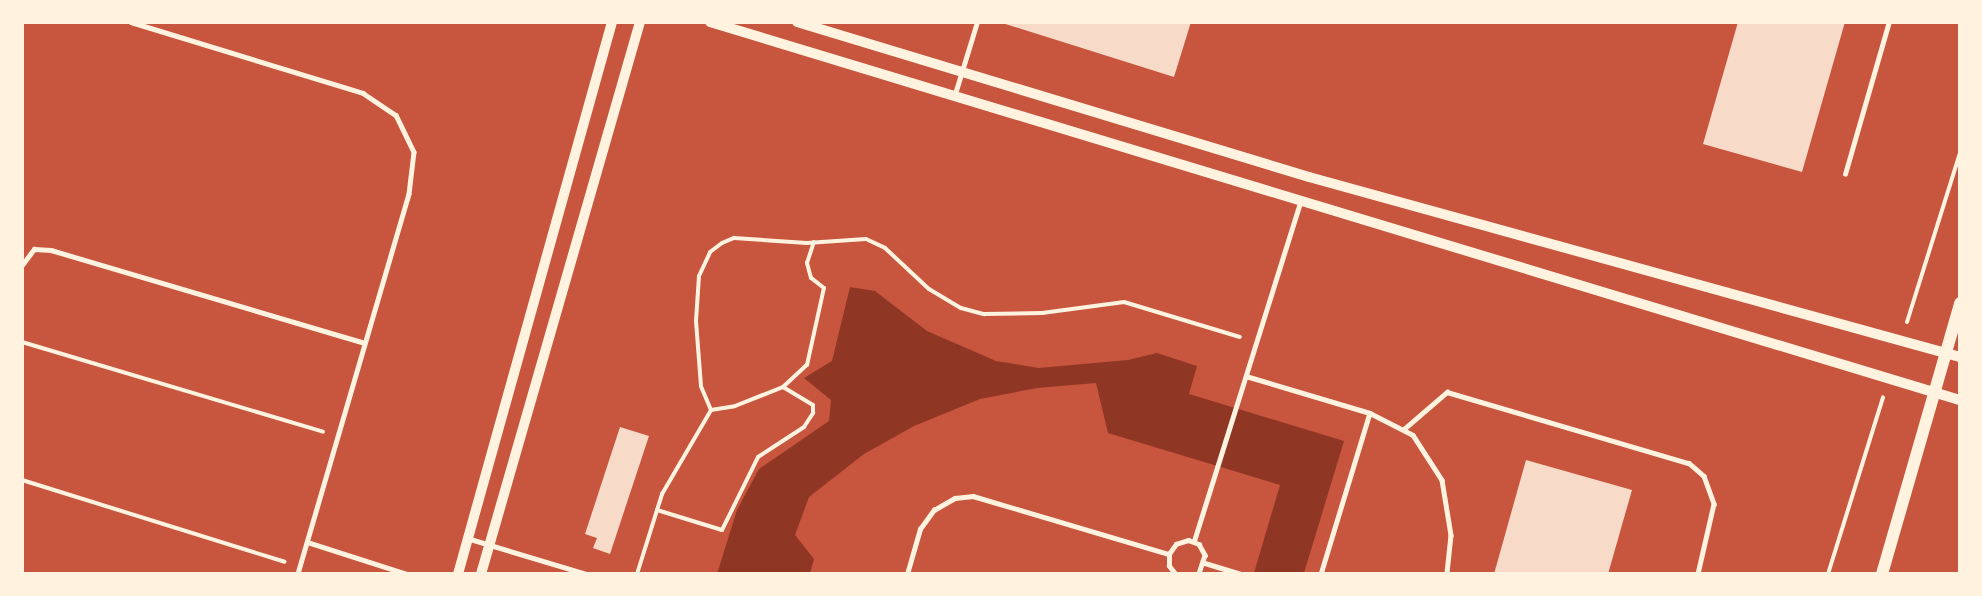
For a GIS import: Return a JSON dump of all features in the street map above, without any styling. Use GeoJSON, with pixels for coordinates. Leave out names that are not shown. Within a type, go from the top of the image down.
{"type":"FeatureCollection","features":[{"type":"Feature","properties":{"kind":"main road"},"geometry":{"type":"LineString","coordinates":[[1882,573],[1959,303]]}},
{"type":"Feature","properties":{"kind":"street"},"geometry":{"type":"LineString","coordinates":[[458,573],[612,22]]}},
{"type":"Feature","properties":{"kind":"street"},"geometry":{"type":"LineString","coordinates":[[481,573],[640,22]]}},
{"type":"Feature","properties":{"kind":"street"},"geometry":{"type":"LineString","coordinates":[[710,22],[1959,400]]}},
{"type":"Feature","properties":{"kind":"street"},"geometry":{"type":"LineString","coordinates":[[797,22],[1309,177],[1959,357]]}},
{"type":"Feature","properties":{"kind":"lane"},"geometry":{"type":"LineString","coordinates":[[131,22],[363,93],[396,115],[414,152],[409,194],[298,573]]}},
{"type":"Feature","properties":{"kind":"lane"},"geometry":{"type":"LineString","coordinates":[[954,96],[977,22]]}},
{"type":"Feature","properties":{"kind":"lane"},"geometry":{"type":"LineString","coordinates":[[1845,174],[1889,22]]}},
{"type":"Feature","properties":{"kind":"lane"},"geometry":{"type":"LineString","coordinates":[[1194,541],[1301,200]]}},
{"type":"Feature","properties":{"kind":"lane"},"geometry":{"type":"LineString","coordinates":[[22,265],[34,249],[51,250],[366,344]]}},
{"type":"Feature","properties":{"kind":"lane"},"geometry":{"type":"LineString","coordinates":[[1246,376],[1370,412],[1413,435],[1442,480],[1451,535],[1447,573]]}},
{"type":"Feature","properties":{"kind":"lane"},"geometry":{"type":"LineString","coordinates":[[1404,429],[1447,392],[1689,463],[1704,476],[1714,504],[1698,573]]}},
{"type":"Feature","properties":{"kind":"lane"},"geometry":{"type":"LineString","coordinates":[[1321,573],[1370,412]]}},
{"type":"Feature","properties":{"kind":"lane"},"geometry":{"type":"LineString","coordinates":[[907,573],[920,529],[934,510],[955,498],[973,496],[1169,554]]}},
{"type":"Feature","properties":{"kind":"lane"},"geometry":{"type":"LineString","coordinates":[[468,538],[586,573]]}},
{"type":"Feature","properties":{"kind":"lane"},"geometry":{"type":"LineString","coordinates":[[1175,573],[1169,566],[1169,554],[1176,544],[1194,541]]}},
{"type":"Feature","properties":{"kind":"lane"},"geometry":{"type":"LineString","coordinates":[[1194,541],[1203,549],[1205,563],[1199,573]]}},
{"type":"Feature","properties":{"kind":"lane"},"geometry":{"type":"LineString","coordinates":[[307,542],[407,573]]}},
{"type":"Feature","properties":{"kind":"lane"},"geometry":{"type":"LineString","coordinates":[[1205,563],[1241,573]]}},
{"type":"Feature","properties":{"kind":"path"},"geometry":{"type":"LineString","coordinates":[[711,410],[701,386],[696,321],[699,276],[710,252],[734,238],[814,242],[866,239],[885,248],[929,289],[961,308],[984,314],[1042,313],[1124,302],[1257,342]]}},
{"type":"Feature","properties":{"kind":"path"},"geometry":{"type":"LineString","coordinates":[[637,573],[657,510],[678,460],[711,410],[735,406],[783,387],[807,365],[824,288],[811,278],[807,263],[814,242]]}},
{"type":"Feature","properties":{"kind":"path"},"geometry":{"type":"LineString","coordinates":[[22,342],[338,436]]}},
{"type":"Feature","properties":{"kind":"path"},"geometry":{"type":"LineString","coordinates":[[657,510],[722,530],[758,457],[804,427],[813,413],[813,405],[783,387]]}},
{"type":"Feature","properties":{"kind":"path"},"geometry":{"type":"LineString","coordinates":[[22,480],[300,567]]}},
{"type":"Feature","properties":{"kind":"shaded area"},"geometry":{"type":"Polygon","coordinates":[[[850,287],[875,291],[927,331],[996,361],[1039,368],[1128,360],[1157,353],[1197,366],[1189,394],[1344,441],[1304,573],[1254,573],[1280,485],[1108,433],[1096,383],[1037,388],[980,399],[914,426],[864,454],[809,497],[795,535],[814,559],[810,573],[717,574],[737,510],[759,469],[829,421],[831,400],[804,378],[832,361],[850,287]]]}},
{"type":"Feature","properties":{"kind":"building"},"geometry":{"type":"Polygon","coordinates":[[[999,22],[1191,22],[1174,77],[999,22]]]}},
{"type":"Feature","properties":{"kind":"building"},"geometry":{"type":"Polygon","coordinates":[[[1738,22],[1845,22],[1802,172],[1703,144],[1738,22]]]}},
{"type":"Feature","properties":{"kind":"building"},"geometry":{"type":"Polygon","coordinates":[[[620,427],[649,436],[610,554],[593,548],[597,538],[585,534],[620,427]]]}},
{"type":"Feature","properties":{"kind":"building"},"geometry":{"type":"Polygon","coordinates":[[[1526,460],[1632,490],[1608,574],[1494,574],[1526,460]]]}}]}
